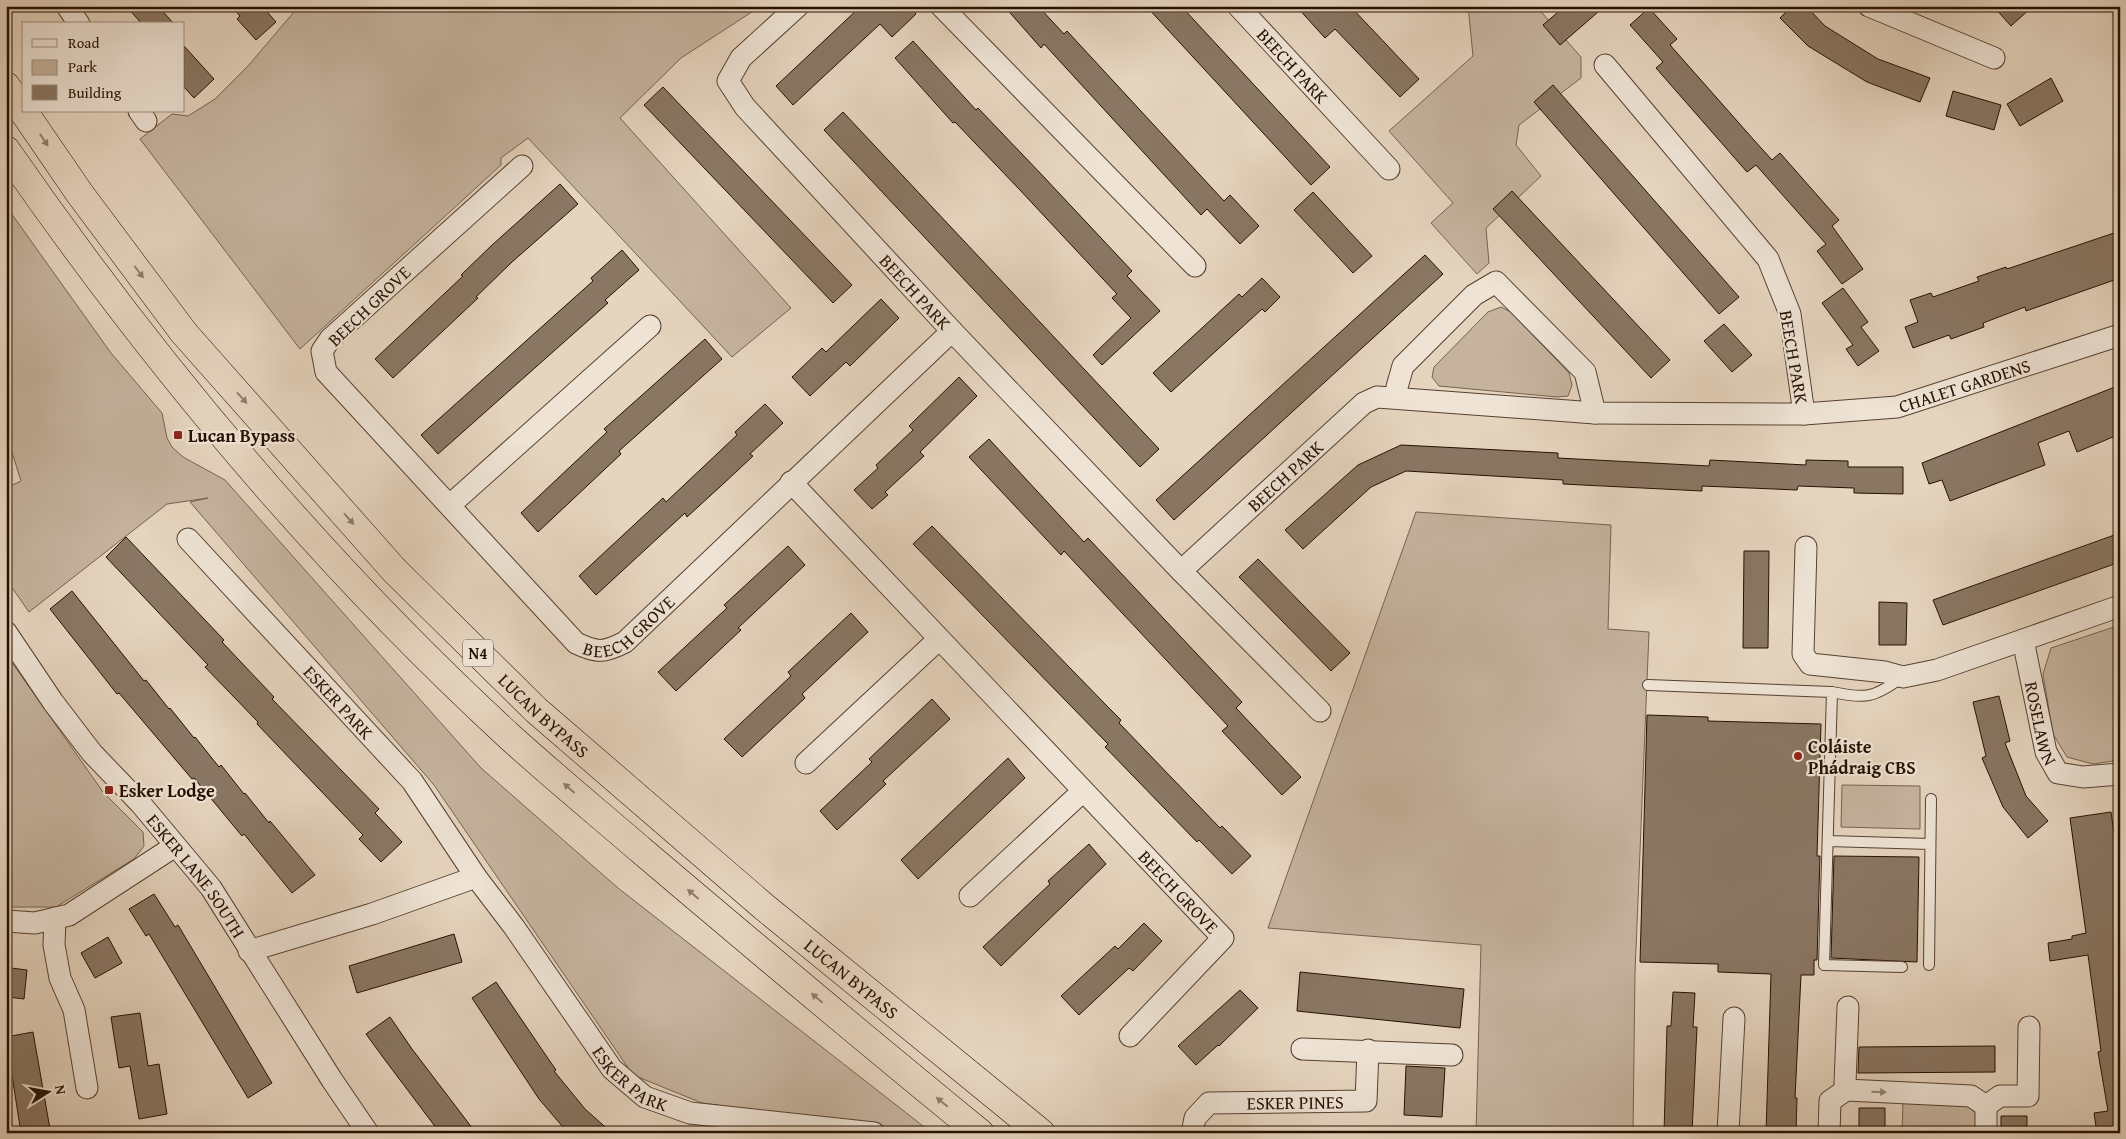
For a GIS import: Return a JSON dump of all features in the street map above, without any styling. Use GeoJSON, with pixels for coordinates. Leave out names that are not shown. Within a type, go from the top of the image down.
{"type":"FeatureCollection","features":[{"type":"Feature","properties":{"kind":"highway","name":"LUCAN BYPASS"},"geometry":{"type":"LineString","coordinates":[[6,86],[22,109]]}},
{"type":"Feature","properties":{"kind":"highway","name":"LUCAN BYPASS"},"geometry":{"type":"LineString","coordinates":[[24,112],[80,194],[184,333],[394,570],[536,710],[763,906],[1041,1133]]}},
{"type":"Feature","properties":{"kind":"highway","name":"LUCAN BYPASS"},"geometry":{"type":"LineString","coordinates":[[6,150],[53,218],[156,354],[251,468],[381,610],[510,737],[735,930],[980,1133]]}},
{"type":"Feature","properties":{"kind":"street"},"geometry":{"type":"LineString","coordinates":[[67,6],[78,22]]}},
{"type":"Feature","properties":{"kind":"street","name":"BEECH PARK"},"geometry":{"type":"LineString","coordinates":[[798,6],[741,58],[728,81],[745,108],[952,331],[1181,571],[1320,711]]}},
{"type":"Feature","properties":{"kind":"street"},"geometry":{"type":"LineString","coordinates":[[942,6],[1194,266]]}},
{"type":"Feature","properties":{"kind":"street","name":"BEECH PARK"},"geometry":{"type":"LineString","coordinates":[[1238,6],[1388,169]]}},
{"type":"Feature","properties":{"kind":"street"},"geometry":{"type":"LineString","coordinates":[[1869,6],[1994,58]]}},
{"type":"Feature","properties":{"kind":"street","name":"BEECH PARK"},"geometry":{"type":"LineString","coordinates":[[1181,571],[1364,403],[1377,396],[1595,413],[1804,414],[1790,314],[1768,259],[1605,65]]}},
{"type":"Feature","properties":{"kind":"street","name":"BEECH GROVE"},"geometry":{"type":"LineString","coordinates":[[522,166],[330,340],[322,351],[326,372],[576,643],[594,652],[610,650],[625,642],[791,482],[952,331]]}},
{"type":"Feature","properties":{"kind":"street"},"geometry":{"type":"LineString","coordinates":[[1397,397],[1397,387],[1404,366],[1474,295],[1496,282],[1586,372],[1595,413]]}},
{"type":"Feature","properties":{"kind":"street"},"geometry":{"type":"LineString","coordinates":[[450,505],[650,326]]}},
{"type":"Feature","properties":{"kind":"street","name":"CHALET GARDENS"},"geometry":{"type":"LineString","coordinates":[[1804,414],[1897,406],[2120,335]]}},
{"type":"Feature","properties":{"kind":"street","name":"BEECH GROVE"},"geometry":{"type":"LineString","coordinates":[[791,482],[1223,938],[1130,1036]]}},
{"type":"Feature","properties":{"kind":"street","name":"ESKER PARK"},"geometry":{"type":"LineString","coordinates":[[188,539],[412,781],[476,877],[514,927],[612,1069],[645,1097],[690,1113],[874,1133]]}},
{"type":"Feature","properties":{"kind":"street"},"geometry":{"type":"LineString","coordinates":[[1806,548],[1803,654],[1810,664],[1885,672],[1903,676],[1937,670],[2120,606]]}},
{"type":"Feature","properties":{"kind":"street","name":"ESKER LANE SOUTH"},"geometry":{"type":"LineString","coordinates":[[6,632],[53,702],[92,753],[140,803],[211,888],[249,951],[368,1133]]}},
{"type":"Feature","properties":{"kind":"street"},"geometry":{"type":"LineString","coordinates":[[806,763],[938,639]]}},
{"type":"Feature","properties":{"kind":"street","name":"ROSELAWN"},"geometry":{"type":"LineString","coordinates":[[2023,640],[2046,752],[2058,773],[2082,776],[2120,774]]}},
{"type":"Feature","properties":{"kind":"street"},"geometry":{"type":"LineString","coordinates":[[970,896],[1083,791]]}},
{"type":"Feature","properties":{"kind":"street"},"geometry":{"type":"LineString","coordinates":[[6,921],[35,923],[69,915],[175,846]]}},
{"type":"Feature","properties":{"kind":"street"},"geometry":{"type":"LineString","coordinates":[[249,951],[372,914],[476,877]]}},
{"type":"Feature","properties":{"kind":"street"},"geometry":{"type":"LineString","coordinates":[[55,918],[54,945],[60,978],[74,1010],[87,1088]]}},
{"type":"Feature","properties":{"kind":"street"},"geometry":{"type":"LineString","coordinates":[[1846,1090],[1848,1007]]}},
{"type":"Feature","properties":{"kind":"street"},"geometry":{"type":"LineString","coordinates":[[1728,1133],[1734,1018]]}},
{"type":"Feature","properties":{"kind":"street"},"geometry":{"type":"LineString","coordinates":[[1986,1106],[2000,1096],[2028,1096],[2029,1027]]}},
{"type":"Feature","properties":{"kind":"street"},"geometry":{"type":"LineString","coordinates":[[1302,1048],[1452,1055]]}},
{"type":"Feature","properties":{"kind":"street","name":"ESKER PINES"},"geometry":{"type":"LineString","coordinates":[[1192,1133],[1195,1118],[1209,1103],[1366,1102],[1368,1050]]}},
{"type":"Feature","properties":{"kind":"street"},"geometry":{"type":"LineString","coordinates":[[1830,1133],[1830,1101],[1846,1090],[1971,1096],[1986,1106]]}},
{"type":"Feature","properties":{"kind":"street"},"geometry":{"type":"LineString","coordinates":[[1986,1106],[1986,1133]]}},
{"type":"Feature","properties":{"kind":"lane"},"geometry":{"type":"LineString","coordinates":[[1648,685],[1832,692],[1858,698],[1883,691],[1903,676]]}},
{"type":"Feature","properties":{"kind":"lane"},"geometry":{"type":"LineString","coordinates":[[1832,692],[1824,965],[1902,967]]}},
{"type":"Feature","properties":{"kind":"lane"},"geometry":{"type":"LineString","coordinates":[[1929,965],[1931,799]]}},
{"type":"Feature","properties":{"kind":"lane"},"geometry":{"type":"LineString","coordinates":[[1828,841],[1930,844]]}},
{"type":"Feature","properties":{"kind":"green space"},"geometry":{"type":"Polygon","coordinates":[[[299,6],[761,6],[681,58],[620,118],[791,308],[732,357],[528,138],[501,158],[501,165],[300,349],[140,139],[172,114],[188,116],[215,99],[248,66],[299,6]]]}},
{"type":"Feature","properties":{"kind":"green space"},"geometry":{"type":"Polygon","coordinates":[[[1468,6],[1536,6],[1581,57],[1581,78],[1519,125],[1516,145],[1541,176],[1486,228],[1489,263],[1477,274],[1431,223],[1453,203],[1389,131],[1473,56],[1468,6]]]}},
{"type":"Feature","properties":{"kind":"green space"},"geometry":{"type":"Polygon","coordinates":[[[6,206],[111,353],[162,413],[167,438],[172,447],[183,457],[225,480],[481,768],[618,888],[932,1133],[882,1133],[873,1126],[702,1103],[633,1075],[434,785],[190,502],[208,498],[167,504],[29,612],[6,579],[6,488],[21,481],[6,433],[6,206]]]}},
{"type":"Feature","properties":{"kind":"green space"},"geometry":{"type":"Polygon","coordinates":[[[1501,307],[1511,312],[1569,373],[1572,385],[1568,396],[1557,397],[1439,386],[1432,377],[1434,367],[1488,312],[1501,307]]]}},
{"type":"Feature","properties":{"kind":"green space"},"geometry":{"type":"Polygon","coordinates":[[[1416,512],[1611,525],[1608,629],[1649,632],[1635,973],[1633,1133],[1476,1133],[1481,945],[1268,928],[1416,512]]]}},
{"type":"Feature","properties":{"kind":"green space"},"geometry":{"type":"Polygon","coordinates":[[[2120,625],[2120,760],[2093,764],[2067,757],[2053,734],[2043,674],[2051,648],[2120,625]]]}},
{"type":"Feature","properties":{"kind":"green space"},"geometry":{"type":"Polygon","coordinates":[[[6,654],[103,792],[143,832],[144,846],[134,859],[56,907],[6,907],[6,654]]]}},
{"type":"Feature","properties":{"kind":"green space"},"geometry":{"type":"Polygon","coordinates":[[[1842,785],[1920,786],[1920,829],[1841,827],[1842,785]]]}},
{"type":"Feature","properties":{"kind":"green space"},"geometry":{"type":"Polygon","coordinates":[[[1903,1101],[1964,1101],[1976,1114],[1976,1133],[1902,1133],[1903,1101]]]}},
{"type":"Feature","properties":{"kind":"building"},"geometry":{"type":"Polygon","coordinates":[[[126,6],[158,6],[172,22],[140,22],[126,6]]]}},
{"type":"Feature","properties":{"kind":"building"},"geometry":{"type":"Polygon","coordinates":[[[231,6],[262,6],[276,22],[256,40],[237,19],[240,16],[231,6]]]}},
{"type":"Feature","properties":{"kind":"building"},"geometry":{"type":"Polygon","coordinates":[[[861,6],[909,6],[916,14],[892,37],[880,24],[793,105],[776,86],[861,6]]]}},
{"type":"Feature","properties":{"kind":"building"},"geometry":{"type":"Polygon","coordinates":[[[1004,6],[1038,6],[1064,34],[1067,31],[1224,201],[1230,195],[1259,226],[1240,244],[1207,209],[1201,215],[1044,44],[1041,48],[1004,6]]]}},
{"type":"Feature","properties":{"kind":"building"},"geometry":{"type":"Polygon","coordinates":[[[1146,6],[1181,6],[1330,167],[1311,185],[1146,6]]]}},
{"type":"Feature","properties":{"kind":"building"},"geometry":{"type":"Polygon","coordinates":[[[1296,6],[1350,6],[1419,79],[1400,97],[1335,29],[1325,38],[1296,6]]]}},
{"type":"Feature","properties":{"kind":"building"},"geometry":{"type":"Polygon","coordinates":[[[1565,6],[1605,6],[1560,45],[1543,25],[1565,6]]]}},
{"type":"Feature","properties":{"kind":"building"},"geometry":{"type":"Polygon","coordinates":[[[1792,6],[1806,6],[1825,26],[1878,59],[1930,78],[1920,102],[1867,82],[1808,46],[1780,18],[1792,6]]]}},
{"type":"Feature","properties":{"kind":"building"},"geometry":{"type":"Polygon","coordinates":[[[1993,6],[2033,6],[2011,26],[1993,6]]]}},
{"type":"Feature","properties":{"kind":"building"},"geometry":{"type":"Polygon","coordinates":[[[1649,8],[1677,39],[1670,45],[1753,139],[1772,160],[1780,153],[1839,220],[1832,226],[1863,269],[1842,284],[1817,251],[1826,244],[1756,165],[1747,172],[1656,68],[1663,62],[1630,25],[1649,8]]]}},
{"type":"Feature","properties":{"kind":"building"},"geometry":{"type":"Polygon","coordinates":[[[913,41],[976,110],[978,108],[1132,271],[1127,276],[1160,311],[1102,365],[1093,355],[1131,318],[1112,298],[1117,294],[955,122],[953,123],[895,58],[913,41]]]}},
{"type":"Feature","properties":{"kind":"building"},"geometry":{"type":"Polygon","coordinates":[[[185,47],[214,79],[194,98],[185,88],[185,47]]]}},
{"type":"Feature","properties":{"kind":"building"},"geometry":{"type":"Polygon","coordinates":[[[2051,78],[2063,101],[2020,126],[2007,104],[2051,78]]]}},
{"type":"Feature","properties":{"kind":"building"},"geometry":{"type":"Polygon","coordinates":[[[1553,85],[1739,297],[1719,314],[1534,102],[1553,85]]]}},
{"type":"Feature","properties":{"kind":"building"},"geometry":{"type":"Polygon","coordinates":[[[663,87],[852,285],[833,303],[644,105],[663,87]]]}},
{"type":"Feature","properties":{"kind":"building"},"geometry":{"type":"Polygon","coordinates":[[[1953,91],[2001,105],[1994,130],[1946,116],[1953,91]]]}},
{"type":"Feature","properties":{"kind":"building"},"geometry":{"type":"Polygon","coordinates":[[[843,112],[1159,449],[1140,467],[824,130],[843,112]]]}},
{"type":"Feature","properties":{"kind":"building"},"geometry":{"type":"Polygon","coordinates":[[[560,184],[578,204],[512,262],[476,297],[478,298],[393,378],[375,359],[463,276],[461,275],[491,246],[560,184]]]}},
{"type":"Feature","properties":{"kind":"building"},"geometry":{"type":"Polygon","coordinates":[[[1512,191],[1670,360],[1651,378],[1493,209],[1512,191]]]}},
{"type":"Feature","properties":{"kind":"building"},"geometry":{"type":"Polygon","coordinates":[[[1313,192],[1372,256],[1353,273],[1294,210],[1313,192]]]}},
{"type":"Feature","properties":{"kind":"building"},"geometry":{"type":"Polygon","coordinates":[[[2120,231],[2120,278],[2026,311],[2025,307],[1983,323],[1984,327],[1951,339],[1949,335],[1913,348],[1905,327],[1918,322],[1910,300],[1931,293],[1933,297],[1979,281],[1977,277],[2006,267],[2007,269],[2120,231]]]}},
{"type":"Feature","properties":{"kind":"building"},"geometry":{"type":"Polygon","coordinates":[[[622,250],[639,270],[605,300],[608,303],[438,454],[421,435],[593,281],[591,278],[622,250]]]}},
{"type":"Feature","properties":{"kind":"building"},"geometry":{"type":"Polygon","coordinates":[[[1425,255],[1443,274],[1174,520],[1156,500],[1425,255]]]}},
{"type":"Feature","properties":{"kind":"building"},"geometry":{"type":"Polygon","coordinates":[[[1262,278],[1280,297],[1265,312],[1262,309],[1171,392],[1153,373],[1239,294],[1242,297],[1262,278]]]}},
{"type":"Feature","properties":{"kind":"building"},"geometry":{"type":"Polygon","coordinates":[[[1843,288],[1868,322],[1861,327],[1879,351],[1858,366],[1846,349],[1853,345],[1822,303],[1843,288]]]}},
{"type":"Feature","properties":{"kind":"building"},"geometry":{"type":"Polygon","coordinates":[[[881,299],[899,318],[850,366],[846,362],[810,396],[792,377],[822,348],[826,352],[881,299]]]}},
{"type":"Feature","properties":{"kind":"building"},"geometry":{"type":"Polygon","coordinates":[[[1724,324],[1752,355],[1732,372],[1704,341],[1724,324]]]}},
{"type":"Feature","properties":{"kind":"building"},"geometry":{"type":"Polygon","coordinates":[[[705,339],[722,359],[619,451],[621,454],[538,532],[521,513],[607,432],[604,429],[705,339]]]}},
{"type":"Feature","properties":{"kind":"building"},"geometry":{"type":"Polygon","coordinates":[[[959,377],[977,396],[920,452],[924,456],[885,492],[888,495],[872,509],[854,490],[878,468],[876,465],[913,430],[909,426],[959,377]]]}},
{"type":"Feature","properties":{"kind":"building"},"geometry":{"type":"Polygon","coordinates":[[[2120,385],[2120,434],[2077,452],[2069,431],[2038,443],[2045,465],[1950,501],[1942,480],[1929,484],[1922,463],[2120,385]]]}},
{"type":"Feature","properties":{"kind":"building"},"geometry":{"type":"Polygon","coordinates":[[[765,404],[783,423],[750,454],[753,456],[722,485],[687,517],[685,513],[596,595],[579,576],[663,498],[666,502],[737,435],[735,432],[765,404]]]}},
{"type":"Feature","properties":{"kind":"building"},"geometry":{"type":"Polygon","coordinates":[[[989,439],[1084,542],[1088,538],[1242,702],[1236,708],[1301,777],[1282,795],[1222,731],[1228,726],[1064,551],[1061,555],[969,457],[989,439]]]}},
{"type":"Feature","properties":{"kind":"building"},"geometry":{"type":"Polygon","coordinates":[[[1401,445],[1558,453],[1558,458],[1709,466],[1710,460],[1806,465],[1806,460],[1848,461],[1848,467],[1903,467],[1903,494],[1854,493],[1854,488],[1798,486],[1797,490],[1702,486],[1702,491],[1563,484],[1563,480],[1406,471],[1371,487],[1303,549],[1285,530],[1358,465],[1401,445]]]}},
{"type":"Feature","properties":{"kind":"building"},"geometry":{"type":"Polygon","coordinates":[[[932,526],[1121,720],[1119,723],[1220,828],[1222,826],[1251,856],[1232,874],[1199,840],[1197,842],[1105,747],[1108,744],[913,544],[932,526]]]}},
{"type":"Feature","properties":{"kind":"building"},"geometry":{"type":"Polygon","coordinates":[[[2120,533],[2120,562],[1943,625],[1933,600],[2120,533]]]}},
{"type":"Feature","properties":{"kind":"building"},"geometry":{"type":"Polygon","coordinates":[[[126,537],[224,640],[222,642],[274,697],[272,699],[379,809],[375,813],[402,842],[381,862],[359,839],[363,835],[257,724],[258,722],[205,667],[208,665],[106,557],[126,537]]]}},
{"type":"Feature","properties":{"kind":"building"},"geometry":{"type":"Polygon","coordinates":[[[788,546],[805,565],[738,628],[741,630],[676,691],[658,672],[727,608],[724,605],[788,546]]]}},
{"type":"Feature","properties":{"kind":"building"},"geometry":{"type":"Polygon","coordinates":[[[1744,551],[1769,551],[1768,648],[1743,648],[1744,551]]]}},
{"type":"Feature","properties":{"kind":"building"},"geometry":{"type":"Polygon","coordinates":[[[1258,559],[1350,653],[1331,671],[1239,577],[1258,559]]]}},
{"type":"Feature","properties":{"kind":"building"},"geometry":{"type":"Polygon","coordinates":[[[72,591],[144,681],[146,680],[219,767],[221,765],[315,875],[292,893],[244,834],[242,836],[194,778],[192,779],[119,693],[117,694],[50,609],[72,591]]]}},
{"type":"Feature","properties":{"kind":"building"},"geometry":{"type":"Polygon","coordinates":[[[1879,602],[1907,603],[1906,645],[1879,645],[1879,602]]]}},
{"type":"Feature","properties":{"kind":"building"},"geometry":{"type":"Polygon","coordinates":[[[851,613],[868,632],[802,694],[805,698],[742,757],[724,739],[791,676],[788,672],[851,613]]]}},
{"type":"Feature","properties":{"kind":"building"},"geometry":{"type":"Polygon","coordinates":[[[1999,696],[2010,741],[2005,743],[2026,796],[2048,821],[2028,838],[2003,807],[1982,758],[1986,756],[1973,702],[1999,696]]]}},
{"type":"Feature","properties":{"kind":"building"},"geometry":{"type":"Polygon","coordinates":[[[932,699],[950,719],[883,781],[886,784],[837,830],[820,811],[872,762],[869,759],[932,699]]]}},
{"type":"Feature","properties":{"kind":"building"},"geometry":{"type":"Polygon","coordinates":[[[1647,715],[1708,717],[1708,721],[1821,724],[1817,856],[1820,856],[1817,960],[1814,960],[1814,975],[1801,975],[1795,1098],[1797,1098],[1796,1133],[1766,1133],[1771,974],[1718,972],[1718,964],[1640,962],[1647,715]]]}},
{"type":"Feature","properties":{"kind":"building"},"geometry":{"type":"Polygon","coordinates":[[[1008,758],[1025,778],[918,879],[901,860],[1008,758]]]}},
{"type":"Feature","properties":{"kind":"building"},"geometry":{"type":"Polygon","coordinates":[[[2111,812],[2120,877],[2120,1133],[2097,1133],[2094,1113],[2108,1111],[2098,1052],[2101,1051],[2088,955],[2050,961],[2048,943],[2072,939],[2072,936],[2086,933],[2070,818],[2111,812]]]}},
{"type":"Feature","properties":{"kind":"building"},"geometry":{"type":"Polygon","coordinates":[[[1089,844],[1106,864],[1001,966],[983,947],[1050,884],[1048,881],[1089,844]]]}},
{"type":"Feature","properties":{"kind":"building"},"geometry":{"type":"Polygon","coordinates":[[[1834,856],[1919,857],[1917,962],[1831,958],[1834,856]]]}},
{"type":"Feature","properties":{"kind":"building"},"geometry":{"type":"Polygon","coordinates":[[[154,894],[175,927],[178,925],[272,1083],[248,1098],[149,934],[146,936],[129,909],[154,894]]]}},
{"type":"Feature","properties":{"kind":"building"},"geometry":{"type":"Polygon","coordinates":[[[1144,923],[1162,941],[1133,971],[1129,968],[1079,1015],[1061,996],[1115,946],[1118,949],[1144,923]]]}},
{"type":"Feature","properties":{"kind":"building"},"geometry":{"type":"Polygon","coordinates":[[[454,934],[462,962],[357,993],[349,966],[454,934]]]}},
{"type":"Feature","properties":{"kind":"building"},"geometry":{"type":"Polygon","coordinates":[[[108,937],[122,963],[95,978],[81,953],[108,937]]]}},
{"type":"Feature","properties":{"kind":"building"},"geometry":{"type":"Polygon","coordinates":[[[11,968],[27,970],[24,999],[8,997],[11,968]]]}},
{"type":"Feature","properties":{"kind":"building"},"geometry":{"type":"Polygon","coordinates":[[[1300,972],[1464,989],[1460,1028],[1297,1011],[1300,972]]]}},
{"type":"Feature","properties":{"kind":"building"},"geometry":{"type":"Polygon","coordinates":[[[496,982],[556,1070],[554,1071],[585,1109],[612,1133],[568,1133],[539,1099],[472,998],[496,982]]]}},
{"type":"Feature","properties":{"kind":"building"},"geometry":{"type":"Polygon","coordinates":[[[1240,990],[1258,1008],[1219,1046],[1196,1065],[1178,1046],[1240,990]]]}},
{"type":"Feature","properties":{"kind":"building"},"geometry":{"type":"Polygon","coordinates":[[[1673,992],[1695,993],[1693,1027],[1697,1027],[1692,1133],[1664,1133],[1667,1026],[1671,1026],[1673,992]]]}},
{"type":"Feature","properties":{"kind":"building"},"geometry":{"type":"Polygon","coordinates":[[[140,1013],[148,1066],[159,1064],[167,1114],[139,1119],[130,1066],[119,1068],[111,1017],[140,1013]]]}},
{"type":"Feature","properties":{"kind":"building"},"geometry":{"type":"Polygon","coordinates":[[[390,1017],[476,1133],[440,1133],[385,1060],[366,1034],[390,1017]]]}},
{"type":"Feature","properties":{"kind":"building"},"geometry":{"type":"Polygon","coordinates":[[[33,1032],[50,1129],[21,1133],[6,1037],[33,1032]]]}},
{"type":"Feature","properties":{"kind":"building"},"geometry":{"type":"Polygon","coordinates":[[[1995,1046],[1995,1072],[1858,1073],[1859,1047],[1995,1046]]]}},
{"type":"Feature","properties":{"kind":"building"},"geometry":{"type":"Polygon","coordinates":[[[1406,1066],[1445,1068],[1442,1117],[1404,1115],[1406,1066]]]}},
{"type":"Feature","properties":{"kind":"building"},"geometry":{"type":"Polygon","coordinates":[[[1859,1108],[1885,1108],[1885,1133],[1859,1133],[1859,1108]]]}},
{"type":"Feature","properties":{"kind":"building"},"geometry":{"type":"Polygon","coordinates":[[[2001,1116],[2027,1116],[2027,1133],[2001,1133],[2001,1116]]]}},
{"type":"Feature","properties":{"kind":"place","name":"Lucan Bypass"},"geometry":{"type":"Point","coordinates":[178,435]}},
{"type":"Feature","properties":{"kind":"place","name":"Coláiste Phádraig CBS"},"geometry":{"type":"Point","coordinates":[1798,756]}},
{"type":"Feature","properties":{"kind":"place","name":"Esker Lodge"},"geometry":{"type":"Point","coordinates":[109,790]}}]}
